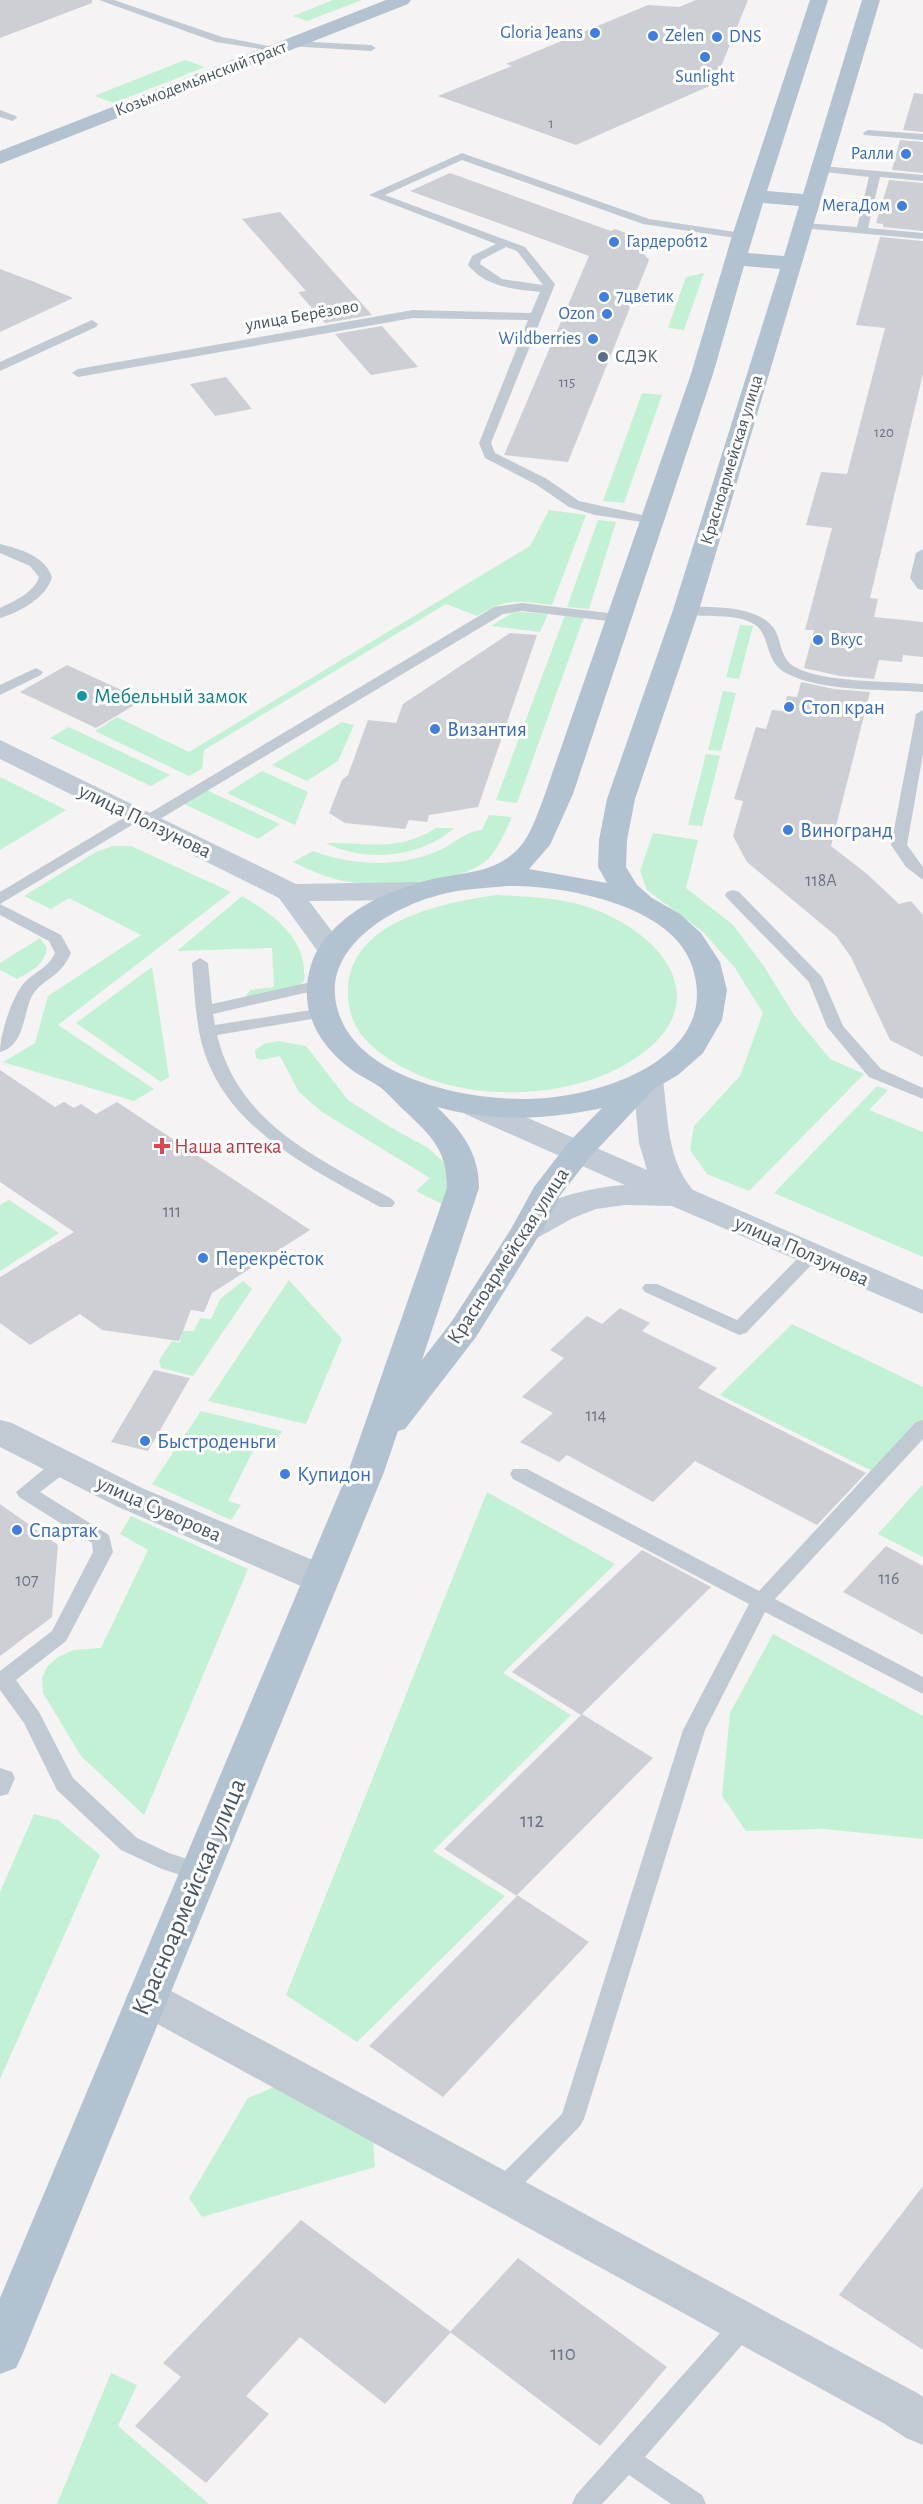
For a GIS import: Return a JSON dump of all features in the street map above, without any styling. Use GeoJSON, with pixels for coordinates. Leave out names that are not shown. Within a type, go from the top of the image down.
{"type":"FeatureCollection","features":[{"type":"Feature","properties":{"kind":"main road","name":"Козьмодемьянский тракт"},"geometry":{"type":"LineString","coordinates":[[0,158],[286,46],[351,29],[402,0]]}},
{"type":"Feature","properties":{"kind":"main road","name":"Красноармейская улица"},"geometry":{"type":"LineString","coordinates":[[643,905],[626,890],[612,867],[613,840],[621,800],[686,610],[821,169],[844,2]]}},
{"type":"Feature","properties":{"kind":"main road","name":"Красноармейская улица"},"geometry":{"type":"LineString","coordinates":[[492,878],[520,864],[543,836],[702,374],[755,196],[844,2]]}},
{"type":"Feature","properties":{"kind":"main road"},"geometry":{"type":"LineString","coordinates":[[755,196],[811,201]]}},
{"type":"Feature","properties":{"kind":"main road"},"geometry":{"type":"LineString","coordinates":[[736,259],[793,263]]}},
{"type":"Feature","properties":{"kind":"main road","name":"улица Ползунова"},"geometry":{"type":"LineString","coordinates":[[0,748],[291,893],[417,891]]}},
{"type":"Feature","properties":{"kind":"main road"},"geometry":{"type":"LineString","coordinates":[[532,877],[572,881],[610,891],[643,905],[669,920],[688,938],[703,958],[711,979],[712,1002],[706,1023],[693,1044],[673,1064],[648,1080],[618,1093],[585,1102],[522,1109],[476,1107],[440,1100],[393,1083],[352,1055],[334,1035],[322,999],[331,950],[358,923],[385,905],[417,891],[492,878],[532,877]]}},
{"type":"Feature","properties":{"kind":"main road"},"geometry":{"type":"LineString","coordinates":[[291,893],[297,906],[331,950]]}},
{"type":"Feature","properties":{"kind":"main road","name":"Красноармейская улица"},"geometry":{"type":"LineString","coordinates":[[378,1441],[464,1329],[527,1229],[545,1194],[579,1150],[648,1080]]}},
{"type":"Feature","properties":{"kind":"main road","name":"улица Ползунова"},"geometry":{"type":"LineString","coordinates":[[648,1080],[661,1169],[670,1187],[682,1198]]}},
{"type":"Feature","properties":{"kind":"main road","name":"Красноармейская улица"},"geometry":{"type":"LineString","coordinates":[[0,2353],[378,1441],[463,1188],[463,1167],[449,1136],[393,1083]]}},
{"type":"Feature","properties":{"kind":"main road","name":"улица Ползунова"},"geometry":{"type":"LineString","coordinates":[[476,1107],[579,1150],[682,1198],[923,1303]]}},
{"type":"Feature","properties":{"kind":"main road","name":"улица Ползунова"},"geometry":{"type":"LineString","coordinates":[[527,1229],[563,1208],[597,1198],[627,1194],[682,1198]]}},
{"type":"Feature","properties":{"kind":"street","name":"улица Суворова"},"geometry":{"type":"LineString","coordinates":[[0,1432],[62,1465],[262,1556],[321,1579]]}},
{"type":"Feature","properties":{"kind":"street"},"geometry":{"type":"LineString","coordinates":[[147,1998],[746,2322],[923,2423]]}},
{"type":"Feature","properties":{"kind":"lane"},"geometry":{"type":"LineString","coordinates":[[104,0],[220,40],[286,46],[371,48],[351,29]]}},
{"type":"Feature","properties":{"kind":"lane"},"geometry":{"type":"LineString","coordinates":[[220,40],[240,64]]}},
{"type":"Feature","properties":{"kind":"lane"},"geometry":{"type":"LineString","coordinates":[[0,113],[12,118],[0,123]]}},
{"type":"Feature","properties":{"kind":"lane"},"geometry":{"type":"LineString","coordinates":[[868,133],[923,138]]}},
{"type":"Feature","properties":{"kind":"lane"},"geometry":{"type":"LineString","coordinates":[[651,520],[595,511],[574,504],[542,482],[490,455],[485,443],[549,284],[521,249],[375,195],[462,156],[647,222],[742,236]]}},
{"type":"Feature","properties":{"kind":"lane"},"geometry":{"type":"LineString","coordinates":[[821,169],[923,178]]}},
{"type":"Feature","properties":{"kind":"lane"},"geometry":{"type":"LineString","coordinates":[[862,231],[875,174]]}},
{"type":"Feature","properties":{"kind":"lane"},"geometry":{"type":"LineString","coordinates":[[805,226],[923,236]]}},
{"type":"Feature","properties":{"kind":"lane"},"geometry":{"type":"LineString","coordinates":[[506,243],[476,258],[474,265],[484,277],[493,281],[547,289]]}},
{"type":"Feature","properties":{"kind":"lane","name":"улица Берёзово"},"geometry":{"type":"LineString","coordinates":[[78,374],[413,314],[535,317]]}},
{"type":"Feature","properties":{"kind":"lane"},"geometry":{"type":"LineString","coordinates":[[0,367],[92,324]]}},
{"type":"Feature","properties":{"kind":"lane"},"geometry":{"type":"LineString","coordinates":[[0,548],[36,564],[44,570],[45,579],[41,589],[0,614]]}},
{"type":"Feature","properties":{"kind":"lane"},"geometry":{"type":"LineString","coordinates":[[923,553],[917,578],[923,586]]}},
{"type":"Feature","properties":{"kind":"lane"},"geometry":{"type":"LineString","coordinates":[[0,899],[499,610],[522,607],[617,618]]}},
{"type":"Feature","properties":{"kind":"lane"},"geometry":{"type":"LineString","coordinates":[[686,610],[745,616],[761,622],[766,627],[775,655],[781,663],[802,676],[923,688]]}},
{"type":"Feature","properties":{"kind":"lane"},"geometry":{"type":"LineString","coordinates":[[0,691],[36,672]]}},
{"type":"Feature","properties":{"kind":"lane"},"geometry":{"type":"LineString","coordinates":[[923,714],[899,845],[911,864],[923,875]]}},
{"type":"Feature","properties":{"kind":"lane"},"geometry":{"type":"LineString","coordinates":[[733,895],[816,980],[835,1027],[875,1073],[923,1094]]}},
{"type":"Feature","properties":{"kind":"lane"},"geometry":{"type":"LineString","coordinates":[[0,909],[55,938],[63,953],[57,969],[27,989],[10,1040],[0,1047]]}},
{"type":"Feature","properties":{"kind":"lane"},"geometry":{"type":"LineString","coordinates":[[200,963],[204,1011],[215,1060],[252,1119],[291,1149],[386,1203]]}},
{"type":"Feature","properties":{"kind":"lane"},"geometry":{"type":"LineString","coordinates":[[204,1011],[322,999]]}},
{"type":"Feature","properties":{"kind":"lane"},"geometry":{"type":"LineString","coordinates":[[207,1030],[322,999]]}},
{"type":"Feature","properties":{"kind":"lane"},"geometry":{"type":"LineString","coordinates":[[651,1288],[739,1329],[811,1255]]}},
{"type":"Feature","properties":{"kind":"lane"},"geometry":{"type":"LineString","coordinates":[[502,2190],[572,2120],[694,1730],[761,1601],[923,1427]]}},
{"type":"Feature","properties":{"kind":"lane"},"geometry":{"type":"LineString","coordinates":[[62,1465],[26,1492],[102,1540],[103,1552],[59,1636],[2,1680],[32,1718],[65,1784],[129,1844],[162,1860],[200,1872]]}},
{"type":"Feature","properties":{"kind":"lane"},"geometry":{"type":"LineString","coordinates":[[520,1474],[923,1686]]}},
{"type":"Feature","properties":{"kind":"lane"},"geometry":{"type":"LineString","coordinates":[[0,1776],[4,1779],[0,1788]]}},
{"type":"Feature","properties":{"kind":"lane"},"geometry":{"type":"LineString","coordinates":[[585,2504],[746,2322]]}},
{"type":"Feature","properties":{"kind":"lane"},"geometry":{"type":"LineString","coordinates":[[627,2459],[693,2504]]}},
{"type":"Feature","properties":{"kind":"green space"},"geometry":{"type":"Polygon","coordinates":[[[333,0],[362,0],[307,21],[293,16],[333,0]]]}},
{"type":"Feature","properties":{"kind":"green space"},"geometry":{"type":"Polygon","coordinates":[[[185,60],[205,67],[114,103],[94,96],[185,60]]]}},
{"type":"Feature","properties":{"kind":"green space"},"geometry":{"type":"Polygon","coordinates":[[[704,273],[684,330],[668,328],[686,277],[704,273]]]}},
{"type":"Feature","properties":{"kind":"green space"},"geometry":{"type":"Polygon","coordinates":[[[642,393],[662,395],[624,503],[603,501],[642,393]]]}},
{"type":"Feature","properties":{"kind":"green space"},"geometry":{"type":"Polygon","coordinates":[[[549,510],[586,515],[552,605],[529,602],[505,603],[477,616],[446,604],[204,750],[202,769],[189,776],[95,731],[117,717],[189,752],[530,546],[549,510]]]}},
{"type":"Feature","properties":{"kind":"green space"},"geometry":{"type":"Polygon","coordinates":[[[598,520],[616,522],[589,609],[567,607],[598,520]]]}},
{"type":"Feature","properties":{"kind":"green space"},"geometry":{"type":"Polygon","coordinates":[[[512,613],[548,614],[540,632],[491,626],[512,613]]]}},
{"type":"Feature","properties":{"kind":"green space"},"geometry":{"type":"Polygon","coordinates":[[[565,615],[584,617],[517,803],[496,800],[565,615]]]}},
{"type":"Feature","properties":{"kind":"green space"},"geometry":{"type":"Polygon","coordinates":[[[740,625],[753,626],[739,679],[726,677],[740,625]]]}},
{"type":"Feature","properties":{"kind":"green space"},"geometry":{"type":"Polygon","coordinates":[[[723,691],[736,693],[721,751],[708,750],[723,691]]]}},
{"type":"Feature","properties":{"kind":"green space"},"geometry":{"type":"Polygon","coordinates":[[[342,722],[354,725],[338,761],[307,781],[272,765],[342,722]]]}},
{"type":"Feature","properties":{"kind":"green space"},"geometry":{"type":"Polygon","coordinates":[[[69,727],[170,775],[151,786],[50,738],[69,727]]]}},
{"type":"Feature","properties":{"kind":"green space"},"geometry":{"type":"Polygon","coordinates":[[[706,754],[720,756],[702,826],[688,825],[706,754]]]}},
{"type":"Feature","properties":{"kind":"green space"},"geometry":{"type":"Polygon","coordinates":[[[262,771],[308,792],[295,825],[227,793],[262,771]]]}},
{"type":"Feature","properties":{"kind":"green space"},"geometry":{"type":"Polygon","coordinates":[[[0,777],[66,810],[0,850],[0,777]]]}},
{"type":"Feature","properties":{"kind":"green space"},"geometry":{"type":"Polygon","coordinates":[[[202,788],[280,824],[258,839],[180,802],[202,788]]]}},
{"type":"Feature","properties":{"kind":"green space"},"geometry":{"type":"Polygon","coordinates":[[[489,815],[512,817],[494,852],[486,861],[473,869],[439,880],[420,883],[365,884],[328,877],[293,862],[313,851],[360,862],[409,860],[440,850],[466,835],[482,830],[489,815]]]}},
{"type":"Feature","properties":{"kind":"green space"},"geometry":{"type":"Polygon","coordinates":[[[436,828],[454,828],[425,846],[392,854],[357,853],[326,843],[395,843],[422,836],[436,828]]]}},
{"type":"Feature","properties":{"kind":"green space"},"geometry":{"type":"Polygon","coordinates":[[[653,833],[698,840],[686,888],[733,925],[763,965],[794,1015],[830,1059],[864,1074],[749,1191],[707,1174],[690,1150],[694,1126],[740,1076],[763,1013],[735,968],[703,932],[647,890],[640,871],[653,833]]]}},
{"type":"Feature","properties":{"kind":"green space"},"geometry":{"type":"Polygon","coordinates":[[[113,846],[131,846],[231,892],[58,1025],[154,1089],[134,1101],[3,1062],[35,1043],[48,996],[141,935],[69,898],[51,909],[24,896],[96,852],[113,846]]]}},
{"type":"Feature","properties":{"kind":"green space"},"geometry":{"type":"Polygon","coordinates":[[[496,895],[548,898],[587,906],[626,925],[648,942],[665,960],[675,981],[677,1002],[670,1023],[653,1044],[626,1064],[596,1078],[563,1087],[527,1092],[490,1092],[454,1086],[420,1076],[389,1060],[364,1038],[351,1014],[348,988],[353,965],[365,946],[383,931],[427,910],[496,895]]]}},
{"type":"Feature","properties":{"kind":"green space"},"geometry":{"type":"Polygon","coordinates":[[[242,896],[277,920],[295,941],[300,953],[304,966],[304,981],[277,999],[262,1001],[245,997],[250,990],[274,987],[272,948],[177,951],[242,896]]]}},
{"type":"Feature","properties":{"kind":"green space"},"geometry":{"type":"Polygon","coordinates":[[[40,938],[47,948],[43,959],[36,967],[17,979],[0,970],[0,963],[40,938]]]}},
{"type":"Feature","properties":{"kind":"green space"},"geometry":{"type":"Polygon","coordinates":[[[152,967],[169,1077],[161,1082],[76,1023],[152,967]]]}},
{"type":"Feature","properties":{"kind":"green space"},"geometry":{"type":"Polygon","coordinates":[[[278,1041],[306,1046],[348,1100],[428,1148],[446,1164],[454,1210],[416,1191],[430,1178],[322,1112],[299,1092],[280,1056],[261,1060],[256,1058],[255,1050],[264,1044],[278,1041]]]}},
{"type":"Feature","properties":{"kind":"green space"},"geometry":{"type":"Polygon","coordinates":[[[877,1086],[888,1090],[869,1110],[923,1132],[923,1257],[774,1193],[877,1086]]]}},
{"type":"Feature","properties":{"kind":"green space"},"geometry":{"type":"Polygon","coordinates":[[[9,1200],[59,1233],[0,1271],[0,1205],[9,1200]]]}},
{"type":"Feature","properties":{"kind":"green space"},"geometry":{"type":"Polygon","coordinates":[[[289,1280],[342,1339],[306,1424],[208,1401],[289,1280]]]}},
{"type":"Feature","properties":{"kind":"green space"},"geometry":{"type":"Polygon","coordinates":[[[243,1281],[252,1289],[193,1376],[161,1368],[159,1360],[172,1341],[180,1343],[182,1331],[194,1331],[200,1318],[211,1319],[220,1299],[243,1281]]]}},
{"type":"Feature","properties":{"kind":"green space"},"geometry":{"type":"Polygon","coordinates":[[[792,1324],[923,1387],[923,1421],[874,1472],[720,1395],[792,1324]]]}},
{"type":"Feature","properties":{"kind":"green space"},"geometry":{"type":"Polygon","coordinates":[[[201,1411],[282,1431],[271,1450],[255,1447],[228,1501],[241,1505],[231,1520],[152,1484],[201,1411]]]}},
{"type":"Feature","properties":{"kind":"green space"},"geometry":{"type":"Polygon","coordinates":[[[923,1484],[923,1557],[878,1534],[923,1484]]]}},
{"type":"Feature","properties":{"kind":"green space"},"geometry":{"type":"Polygon","coordinates":[[[487,1492],[615,1564],[503,1673],[571,1715],[433,1851],[505,1896],[357,2042],[286,1995],[487,1492]]]}},
{"type":"Feature","properties":{"kind":"green space"},"geometry":{"type":"Polygon","coordinates":[[[131,1516],[248,1569],[144,1815],[81,1756],[43,1693],[42,1678],[47,1667],[58,1657],[74,1650],[101,1648],[148,1550],[120,1534],[131,1516]]]}},
{"type":"Feature","properties":{"kind":"green space"},"geometry":{"type":"Polygon","coordinates":[[[773,1634],[923,1716],[923,1839],[824,1829],[746,1831],[722,1796],[730,1713],[773,1634]]]}},
{"type":"Feature","properties":{"kind":"green space"},"geometry":{"type":"Polygon","coordinates":[[[34,1814],[58,1820],[100,1855],[0,2079],[0,1892],[34,1814]]]}},
{"type":"Feature","properties":{"kind":"green space"},"geometry":{"type":"Polygon","coordinates":[[[279,2085],[373,2140],[375,2167],[202,2217],[189,2198],[248,2098],[279,2085]]]}},
{"type":"Feature","properties":{"kind":"green space"},"geometry":{"type":"Polygon","coordinates":[[[111,2373],[137,2385],[118,2426],[209,2504],[57,2504],[111,2373]]]}},
{"type":"Feature","properties":{"kind":"building"},"geometry":{"type":"Polygon","coordinates":[[[0,0],[92,0],[92,3],[0,38],[0,0]]]}},
{"type":"Feature","properties":{"kind":"building","name":"Zelen"},"geometry":{"type":"Polygon","coordinates":[[[696,0],[748,0],[714,84],[576,145],[438,96],[512,66],[506,64],[648,5],[679,7],[696,0]]]}},
{"type":"Feature","properties":{"kind":"building"},"geometry":{"type":"Polygon","coordinates":[[[914,93],[923,94],[923,132],[903,130],[914,93]]]}},
{"type":"Feature","properties":{"kind":"building","name":"Ралли"},"geometry":{"type":"Polygon","coordinates":[[[900,140],[923,142],[923,173],[892,170],[900,140]]]}},
{"type":"Feature","properties":{"kind":"building"},"geometry":{"type":"Polygon","coordinates":[[[450,173],[611,231],[615,229],[626,233],[649,260],[568,462],[504,455],[589,256],[410,191],[450,173]]]}},
{"type":"Feature","properties":{"kind":"building","name":"МегаДом"},"geometry":{"type":"Polygon","coordinates":[[[889,180],[923,183],[923,231],[883,227],[883,224],[876,223],[889,180]]]}},
{"type":"Feature","properties":{"kind":"building"},"geometry":{"type":"Polygon","coordinates":[[[280,212],[372,315],[325,323],[298,292],[306,291],[242,219],[280,212]]]}},
{"type":"Feature","properties":{"kind":"building"},"geometry":{"type":"Polygon","coordinates":[[[880,237],[923,241],[923,374],[870,598],[878,599],[874,617],[923,622],[923,657],[903,655],[902,662],[879,660],[874,679],[840,676],[804,668],[814,630],[805,630],[832,528],[806,525],[821,472],[847,474],[885,328],[856,325],[880,237]]]}},
{"type":"Feature","properties":{"kind":"building"},"geometry":{"type":"Polygon","coordinates":[[[0,269],[32,281],[73,298],[0,332],[0,269]]]}},
{"type":"Feature","properties":{"kind":"building"},"geometry":{"type":"Polygon","coordinates":[[[382,326],[418,367],[371,375],[335,334],[382,326]]]}},
{"type":"Feature","properties":{"kind":"building"},"geometry":{"type":"Polygon","coordinates":[[[226,377],[252,409],[215,416],[190,384],[226,377]]]}},
{"type":"Feature","properties":{"kind":"building","name":"Византия"},"geometry":{"type":"Polygon","coordinates":[[[510,633],[537,635],[478,807],[429,815],[427,822],[409,820],[405,829],[345,823],[329,813],[342,780],[348,775],[368,720],[396,723],[403,704],[510,633]]]}},
{"type":"Feature","properties":{"kind":"building","name":"Мебельный замок"},"geometry":{"type":"Polygon","coordinates":[[[67,665],[143,700],[96,728],[20,692],[67,665]]]}},
{"type":"Feature","properties":{"kind":"building"},"geometry":{"type":"Polygon","coordinates":[[[801,682],[834,689],[870,692],[831,846],[867,874],[899,904],[911,901],[923,915],[923,1057],[890,1040],[851,957],[836,936],[747,862],[733,836],[743,801],[734,799],[756,727],[766,729],[772,710],[783,711],[787,696],[797,697],[801,682]]]}},
{"type":"Feature","properties":{"kind":"building"},"geometry":{"type":"Polygon","coordinates":[[[0,1070],[55,1107],[64,1102],[74,1108],[81,1104],[96,1114],[117,1102],[310,1230],[212,1293],[204,1312],[191,1310],[179,1341],[102,1330],[80,1314],[30,1345],[0,1323],[0,1277],[74,1232],[0,1182],[0,1070]]]}},
{"type":"Feature","properties":{"kind":"building"},"geometry":{"type":"Polygon","coordinates":[[[620,1308],[650,1323],[642,1331],[717,1368],[698,1388],[866,1473],[817,1525],[695,1461],[653,1502],[567,1455],[559,1462],[520,1442],[553,1413],[522,1397],[564,1358],[550,1350],[587,1316],[602,1324],[620,1308]]]}},
{"type":"Feature","properties":{"kind":"building"},"geometry":{"type":"Polygon","coordinates":[[[154,1370],[190,1378],[148,1451],[111,1442],[154,1370]]]}},
{"type":"Feature","properties":{"kind":"building"},"geometry":{"type":"Polygon","coordinates":[[[0,1504],[58,1545],[52,1617],[0,1656],[0,1504]]]}},
{"type":"Feature","properties":{"kind":"building"},"geometry":{"type":"Polygon","coordinates":[[[886,1546],[923,1566],[923,1635],[843,1592],[886,1546]]]}},
{"type":"Feature","properties":{"kind":"building"},"geometry":{"type":"Polygon","coordinates":[[[642,1550],[711,1587],[582,1714],[653,1758],[517,1895],[589,1942],[443,2097],[369,2046],[517,1896],[444,1849],[581,1715],[512,1672],[642,1550]]]}},
{"type":"Feature","properties":{"kind":"building"},"geometry":{"type":"Polygon","coordinates":[[[923,2186],[923,2350],[839,2295],[923,2186]]]}},
{"type":"Feature","properties":{"kind":"building"},"geometry":{"type":"Polygon","coordinates":[[[301,2220],[451,2332],[385,2404],[300,2337],[246,2396],[269,2414],[206,2483],[135,2426],[181,2377],[163,2363],[301,2220]]]}},
{"type":"Feature","properties":{"kind":"building"},"geometry":{"type":"Polygon","coordinates":[[[518,2258],[667,2367],[600,2446],[450,2332],[518,2258]]]}},
{"type":"Feature","properties":{"kind":"place","name":"Gloria Jeans"},"geometry":{"type":"Point","coordinates":[595,33]}},
{"type":"Feature","properties":{"kind":"place","name":"Zelen"},"geometry":{"type":"Point","coordinates":[653,36]}},
{"type":"Feature","properties":{"kind":"place","name":"DNS"},"geometry":{"type":"Point","coordinates":[717,37]}},
{"type":"Feature","properties":{"kind":"place","name":"Sunlight"},"geometry":{"type":"Point","coordinates":[705,57]}},
{"type":"Feature","properties":{"kind":"place","name":"Ралли"},"geometry":{"type":"Point","coordinates":[906,154]}},
{"type":"Feature","properties":{"kind":"place","name":"МегаДом"},"geometry":{"type":"Point","coordinates":[902,206]}},
{"type":"Feature","properties":{"kind":"place","name":"Гардероб12"},"geometry":{"type":"Point","coordinates":[614,242]}},
{"type":"Feature","properties":{"kind":"place","name":"7цветик"},"geometry":{"type":"Point","coordinates":[604,297]}},
{"type":"Feature","properties":{"kind":"place","name":"Ozon"},"geometry":{"type":"Point","coordinates":[607,314]}},
{"type":"Feature","properties":{"kind":"place","name":"Wildberries"},"geometry":{"type":"Point","coordinates":[593,339]}},
{"type":"Feature","properties":{"kind":"place","name":"СДЭК"},"geometry":{"type":"Point","coordinates":[603,357]}},
{"type":"Feature","properties":{"kind":"place","name":"Вкус"},"geometry":{"type":"Point","coordinates":[818,640]}},
{"type":"Feature","properties":{"kind":"place","name":"Мебельный замок"},"geometry":{"type":"Point","coordinates":[82,696]}},
{"type":"Feature","properties":{"kind":"place","name":"Стоп кран"},"geometry":{"type":"Point","coordinates":[789,707]}},
{"type":"Feature","properties":{"kind":"place","name":"Византия"},"geometry":{"type":"Point","coordinates":[435,729]}},
{"type":"Feature","properties":{"kind":"place","name":"Виногранд"},"geometry":{"type":"Point","coordinates":[788,830]}},
{"type":"Feature","properties":{"kind":"place","name":"Наша аптека"},"geometry":{"type":"Point","coordinates":[162,1146]}},
{"type":"Feature","properties":{"kind":"place","name":"Перекрёсток"},"geometry":{"type":"Point","coordinates":[203,1258]}},
{"type":"Feature","properties":{"kind":"place","name":"Быстроденьги"},"geometry":{"type":"Point","coordinates":[145,1441]}},
{"type":"Feature","properties":{"kind":"place","name":"Купидон"},"geometry":{"type":"Point","coordinates":[285,1474]}},
{"type":"Feature","properties":{"kind":"place","name":"Спартак"},"geometry":{"type":"Point","coordinates":[17,1530]}}]}
